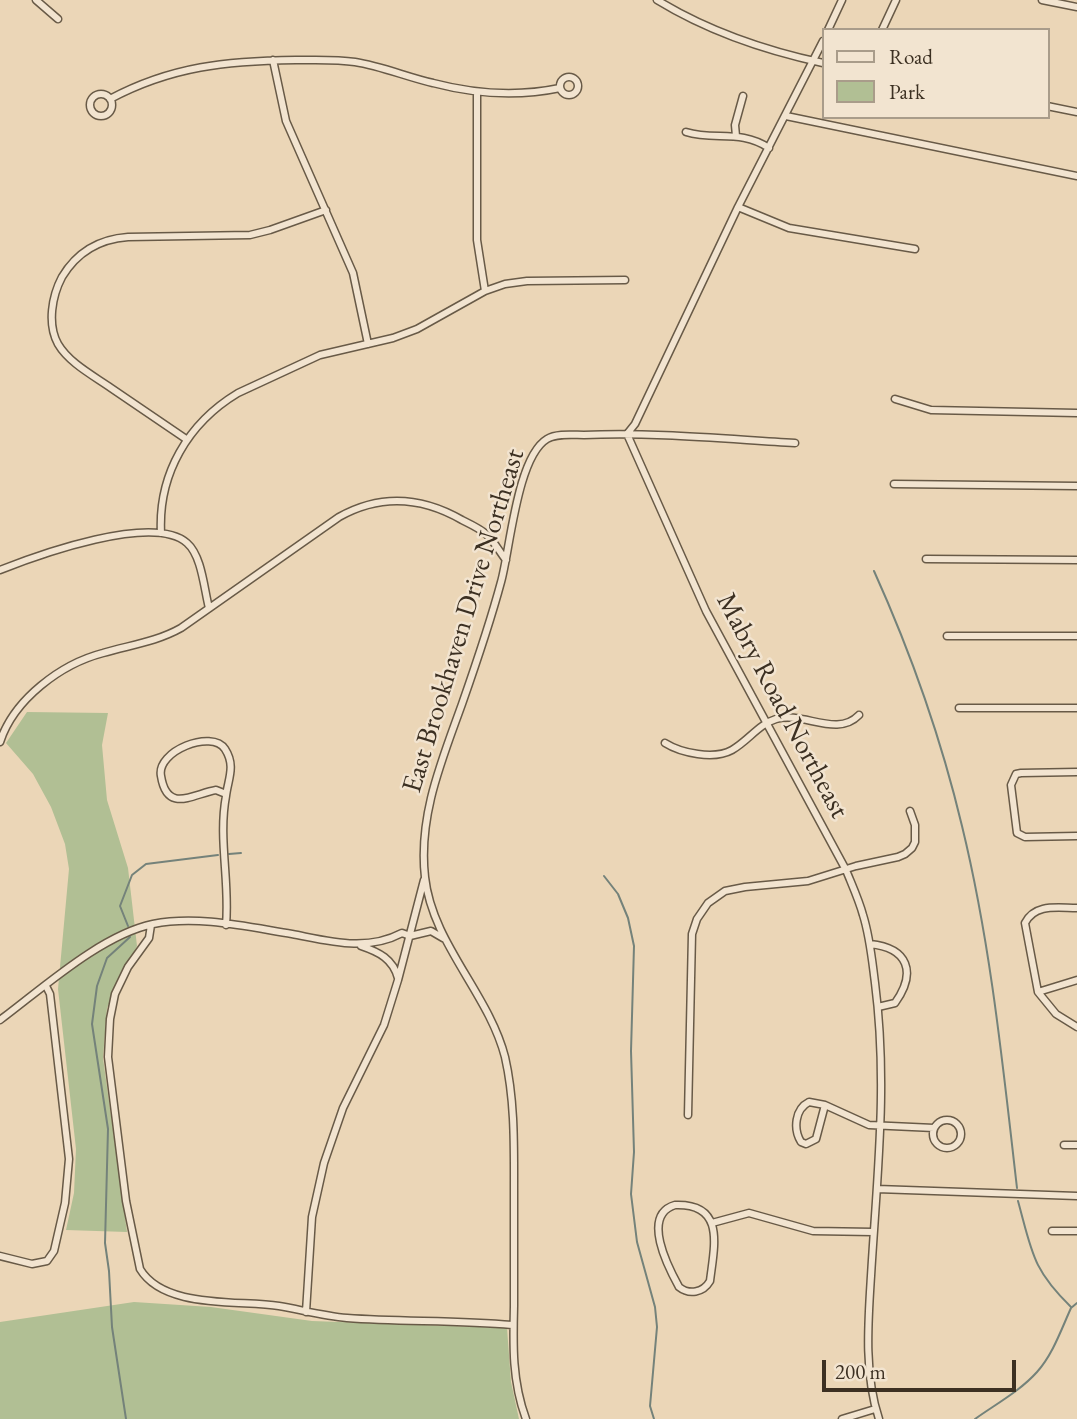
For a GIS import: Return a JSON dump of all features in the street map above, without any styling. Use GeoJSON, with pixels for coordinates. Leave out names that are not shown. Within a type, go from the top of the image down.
{"type":"FeatureCollection","features":[{"type":"Feature","properties":{"kind":"street"},"geometry":{"type":"LineString","coordinates":[[36,0],[58,19]]}},
{"type":"Feature","properties":{"kind":"street"},"geometry":{"type":"LineString","coordinates":[[657,0],[683,16],[749,42],[822,63]]}},
{"type":"Feature","properties":{"kind":"street"},"geometry":{"type":"LineString","coordinates":[[829,28],[842,0]]}},
{"type":"Feature","properties":{"kind":"street"},"geometry":{"type":"LineString","coordinates":[[883,28],[896,0]]}},
{"type":"Feature","properties":{"kind":"street"},"geometry":{"type":"LineString","coordinates":[[1042,0],[1077,7]]}},
{"type":"Feature","properties":{"kind":"street"},"geometry":{"type":"LineString","coordinates":[[630,434],[738,207],[822,44]]}},
{"type":"Feature","properties":{"kind":"street"},"geometry":{"type":"LineString","coordinates":[[273,60],[286,121],[353,273],[368,344]]}},
{"type":"Feature","properties":{"kind":"street"},"geometry":{"type":"LineString","coordinates":[[110,100],[134,86],[163,76],[227,62],[273,60],[354,62],[431,83],[477,92],[521,94],[560,88]]}},
{"type":"Feature","properties":{"kind":"street"},"geometry":{"type":"LineString","coordinates":[[477,92],[477,240],[485,291]]}},
{"type":"Feature","properties":{"kind":"street"},"geometry":{"type":"LineString","coordinates":[[736,136],[735,125],[743,96]]}},
{"type":"Feature","properties":{"kind":"street"},"geometry":{"type":"LineString","coordinates":[[1049,106],[1077,112]]}},
{"type":"Feature","properties":{"kind":"street"},"geometry":{"type":"LineString","coordinates":[[786,116],[1077,176]]}},
{"type":"Feature","properties":{"kind":"street"},"geometry":{"type":"LineString","coordinates":[[686,132],[748,138],[769,148]]}},
{"type":"Feature","properties":{"kind":"street"},"geometry":{"type":"LineString","coordinates":[[738,207],[802,231],[915,249]]}},
{"type":"Feature","properties":{"kind":"street"},"geometry":{"type":"LineString","coordinates":[[186,439],[78,365],[60,348],[54,336],[52,313],[55,293],[63,275],[87,250],[110,239],[250,234],[270,230],[326,210]]}},
{"type":"Feature","properties":{"kind":"street"},"geometry":{"type":"LineString","coordinates":[[160,533],[165,488],[175,458],[186,439],[210,413],[238,393],[320,355],[393,338],[417,329],[485,291],[527,281],[625,280]]}},
{"type":"Feature","properties":{"kind":"street"},"geometry":{"type":"LineString","coordinates":[[895,399],[931,410],[1077,413]]}},
{"type":"Feature","properties":{"kind":"street","name":"East Brookhaven Drive Northeast"},"geometry":{"type":"LineString","coordinates":[[526,1419],[514,1365],[513,1122],[505,1058],[489,1016],[444,939],[425,878],[426,827],[433,783],[500,588],[510,531],[528,466],[539,445],[551,437],[630,434],[795,443]]}},
{"type":"Feature","properties":{"kind":"street","name":"Mabry Road Northeast"},"geometry":{"type":"LineString","coordinates":[[630,434],[639,463],[706,611],[846,870],[863,914],[870,944],[883,1066],[882,1127],[868,1328],[875,1409],[879,1419]]}},
{"type":"Feature","properties":{"kind":"street"},"geometry":{"type":"LineString","coordinates":[[894,484],[1077,486]]}},
{"type":"Feature","properties":{"kind":"street"},"geometry":{"type":"LineString","coordinates":[[0,742],[20,707],[46,682],[88,658],[153,641],[173,632],[339,517],[359,507],[380,502],[414,501],[445,510],[485,533],[506,560]]}},
{"type":"Feature","properties":{"kind":"street"},"geometry":{"type":"LineString","coordinates":[[0,570],[92,540],[139,533],[160,533],[181,538],[192,549],[209,608]]}},
{"type":"Feature","properties":{"kind":"street"},"geometry":{"type":"LineString","coordinates":[[926,559],[1077,560]]}},
{"type":"Feature","properties":{"kind":"street"},"geometry":{"type":"LineString","coordinates":[[947,636],[1077,636]]}},
{"type":"Feature","properties":{"kind":"street"},"geometry":{"type":"LineString","coordinates":[[959,708],[1077,708]]}},
{"type":"Feature","properties":{"kind":"street"},"geometry":{"type":"LineString","coordinates":[[665,743],[681,751],[719,754],[731,751],[776,719],[792,718],[841,724],[859,715]]}},
{"type":"Feature","properties":{"kind":"street"},"geometry":{"type":"LineString","coordinates":[[226,794],[216,790],[188,800],[175,798],[168,792],[162,780],[160,773],[163,761],[173,752],[206,740],[217,742],[225,749],[230,760],[231,776],[226,794],[223,847],[228,905],[226,925]]}},
{"type":"Feature","properties":{"kind":"street"},"geometry":{"type":"LineString","coordinates":[[1077,772],[1021,773],[1016,774],[1011,785],[1017,833],[1025,837],[1077,836]]}},
{"type":"Feature","properties":{"kind":"street"},"geometry":{"type":"LineString","coordinates":[[688,1115],[692,934],[697,919],[708,902],[725,891],[808,881],[916,851],[916,832],[910,811]]}},
{"type":"Feature","properties":{"kind":"street"},"geometry":{"type":"LineString","coordinates":[[306,1312],[312,1217],[324,1163],[343,1108],[377,1043],[398,980],[425,878]]}},
{"type":"Feature","properties":{"kind":"street"},"geometry":{"type":"LineString","coordinates":[[1077,908],[1042,908],[1028,916],[1025,923],[1038,992],[1056,1014],[1077,1027]]}},
{"type":"Feature","properties":{"kind":"street"},"geometry":{"type":"LineString","coordinates":[[0,1020],[107,943],[131,930],[182,921],[357,945],[375,950],[387,958],[396,971],[398,980]]}},
{"type":"Feature","properties":{"kind":"street"},"geometry":{"type":"LineString","coordinates":[[357,945],[383,941],[402,933],[412,923]]}},
{"type":"Feature","properties":{"kind":"street"},"geometry":{"type":"LineString","coordinates":[[151,925],[149,938],[128,967],[115,994],[110,1019],[108,1057],[126,1198],[140,1269],[150,1282],[175,1294],[222,1302],[277,1306],[348,1318],[512,1325]]}},
{"type":"Feature","properties":{"kind":"street"},"geometry":{"type":"LineString","coordinates":[[402,933],[410,936],[431,931],[444,939]]}},
{"type":"Feature","properties":{"kind":"street"},"geometry":{"type":"LineString","coordinates":[[870,944],[891,948],[901,955],[906,968],[903,988],[895,1003],[878,1007]]}},
{"type":"Feature","properties":{"kind":"street"},"geometry":{"type":"LineString","coordinates":[[1038,992],[1077,980]]}},
{"type":"Feature","properties":{"kind":"street"},"geometry":{"type":"LineString","coordinates":[[0,1256],[32,1264],[47,1261],[54,1251],[65,1203],[68,1181],[67,1138],[50,994],[46,986]]}},
{"type":"Feature","properties":{"kind":"street"},"geometry":{"type":"LineString","coordinates":[[825,1105],[816,1139],[806,1144],[801,1142],[796,1132],[799,1111],[809,1102],[825,1105],[869,1125],[882,1127],[934,1128],[944,1120],[954,1122],[960,1130],[959,1143],[951,1148],[940,1146],[935,1142],[934,1128]]}},
{"type":"Feature","properties":{"kind":"street"},"geometry":{"type":"LineString","coordinates":[[1064,1145],[1077,1144]]}},
{"type":"Feature","properties":{"kind":"street"},"geometry":{"type":"LineString","coordinates":[[877,1189],[1077,1196]]}},
{"type":"Feature","properties":{"kind":"street"},"geometry":{"type":"LineString","coordinates":[[687,1205],[701,1210],[712,1223],[714,1235],[710,1282],[700,1290],[685,1291],[677,1283],[660,1241],[660,1215],[670,1206],[687,1205]]}},
{"type":"Feature","properties":{"kind":"street"},"geometry":{"type":"LineString","coordinates":[[712,1223],[748,1213],[813,1230],[873,1232]]}},
{"type":"Feature","properties":{"kind":"street"},"geometry":{"type":"LineString","coordinates":[[1052,1231],[1077,1231]]}},
{"type":"Feature","properties":{"kind":"street"},"geometry":{"type":"LineString","coordinates":[[842,1419],[875,1409]]}},
{"type":"Feature","properties":{"kind":"green space"},"geometry":{"type":"Polygon","coordinates":[[[27,712],[108,713],[102,745],[107,800],[128,868],[137,946],[107,1008],[103,1058],[127,1232],[66,1230],[74,1193],[76,1149],[58,989],[69,869],[65,844],[51,807],[33,774],[6,743],[27,712]]]}},
{"type":"Feature","properties":{"kind":"green space"},"geometry":{"type":"Polygon","coordinates":[[[134,1302],[211,1307],[312,1321],[507,1328],[511,1382],[519,1419],[0,1419],[0,1322],[134,1302]]]}},
{"type":"Feature","properties":{"kind":"waterway"},"geometry":{"type":"LineString","coordinates":[[874,571],[924,696],[962,826],[988,961],[1017,1188]]}},
{"type":"Feature","properties":{"kind":"waterway"},"geometry":{"type":"LineString","coordinates":[[229,854],[241,853]]}},
{"type":"Feature","properties":{"kind":"waterway"},"geometry":{"type":"LineString","coordinates":[[128,926],[120,906],[132,875],[146,864],[218,855]]}},
{"type":"Feature","properties":{"kind":"waterway"},"geometry":{"type":"LineString","coordinates":[[604,876],[618,894],[628,918],[634,946],[631,1051],[634,1152],[631,1194],[637,1242],[655,1307],[657,1327],[650,1406],[654,1419]]}},
{"type":"Feature","properties":{"kind":"waterway"},"geometry":{"type":"LineString","coordinates":[[126,1419],[112,1327],[105,1243],[108,1129],[92,1024],[97,986],[107,958],[130,937]]}},
{"type":"Feature","properties":{"kind":"waterway"},"geometry":{"type":"LineString","coordinates":[[1018,1201],[1035,1259],[1048,1282],[1071,1307]]}},
{"type":"Feature","properties":{"kind":"waterway"},"geometry":{"type":"LineString","coordinates":[[975,1419],[1037,1372],[1052,1350],[1071,1308],[1077,1303]]}}]}
